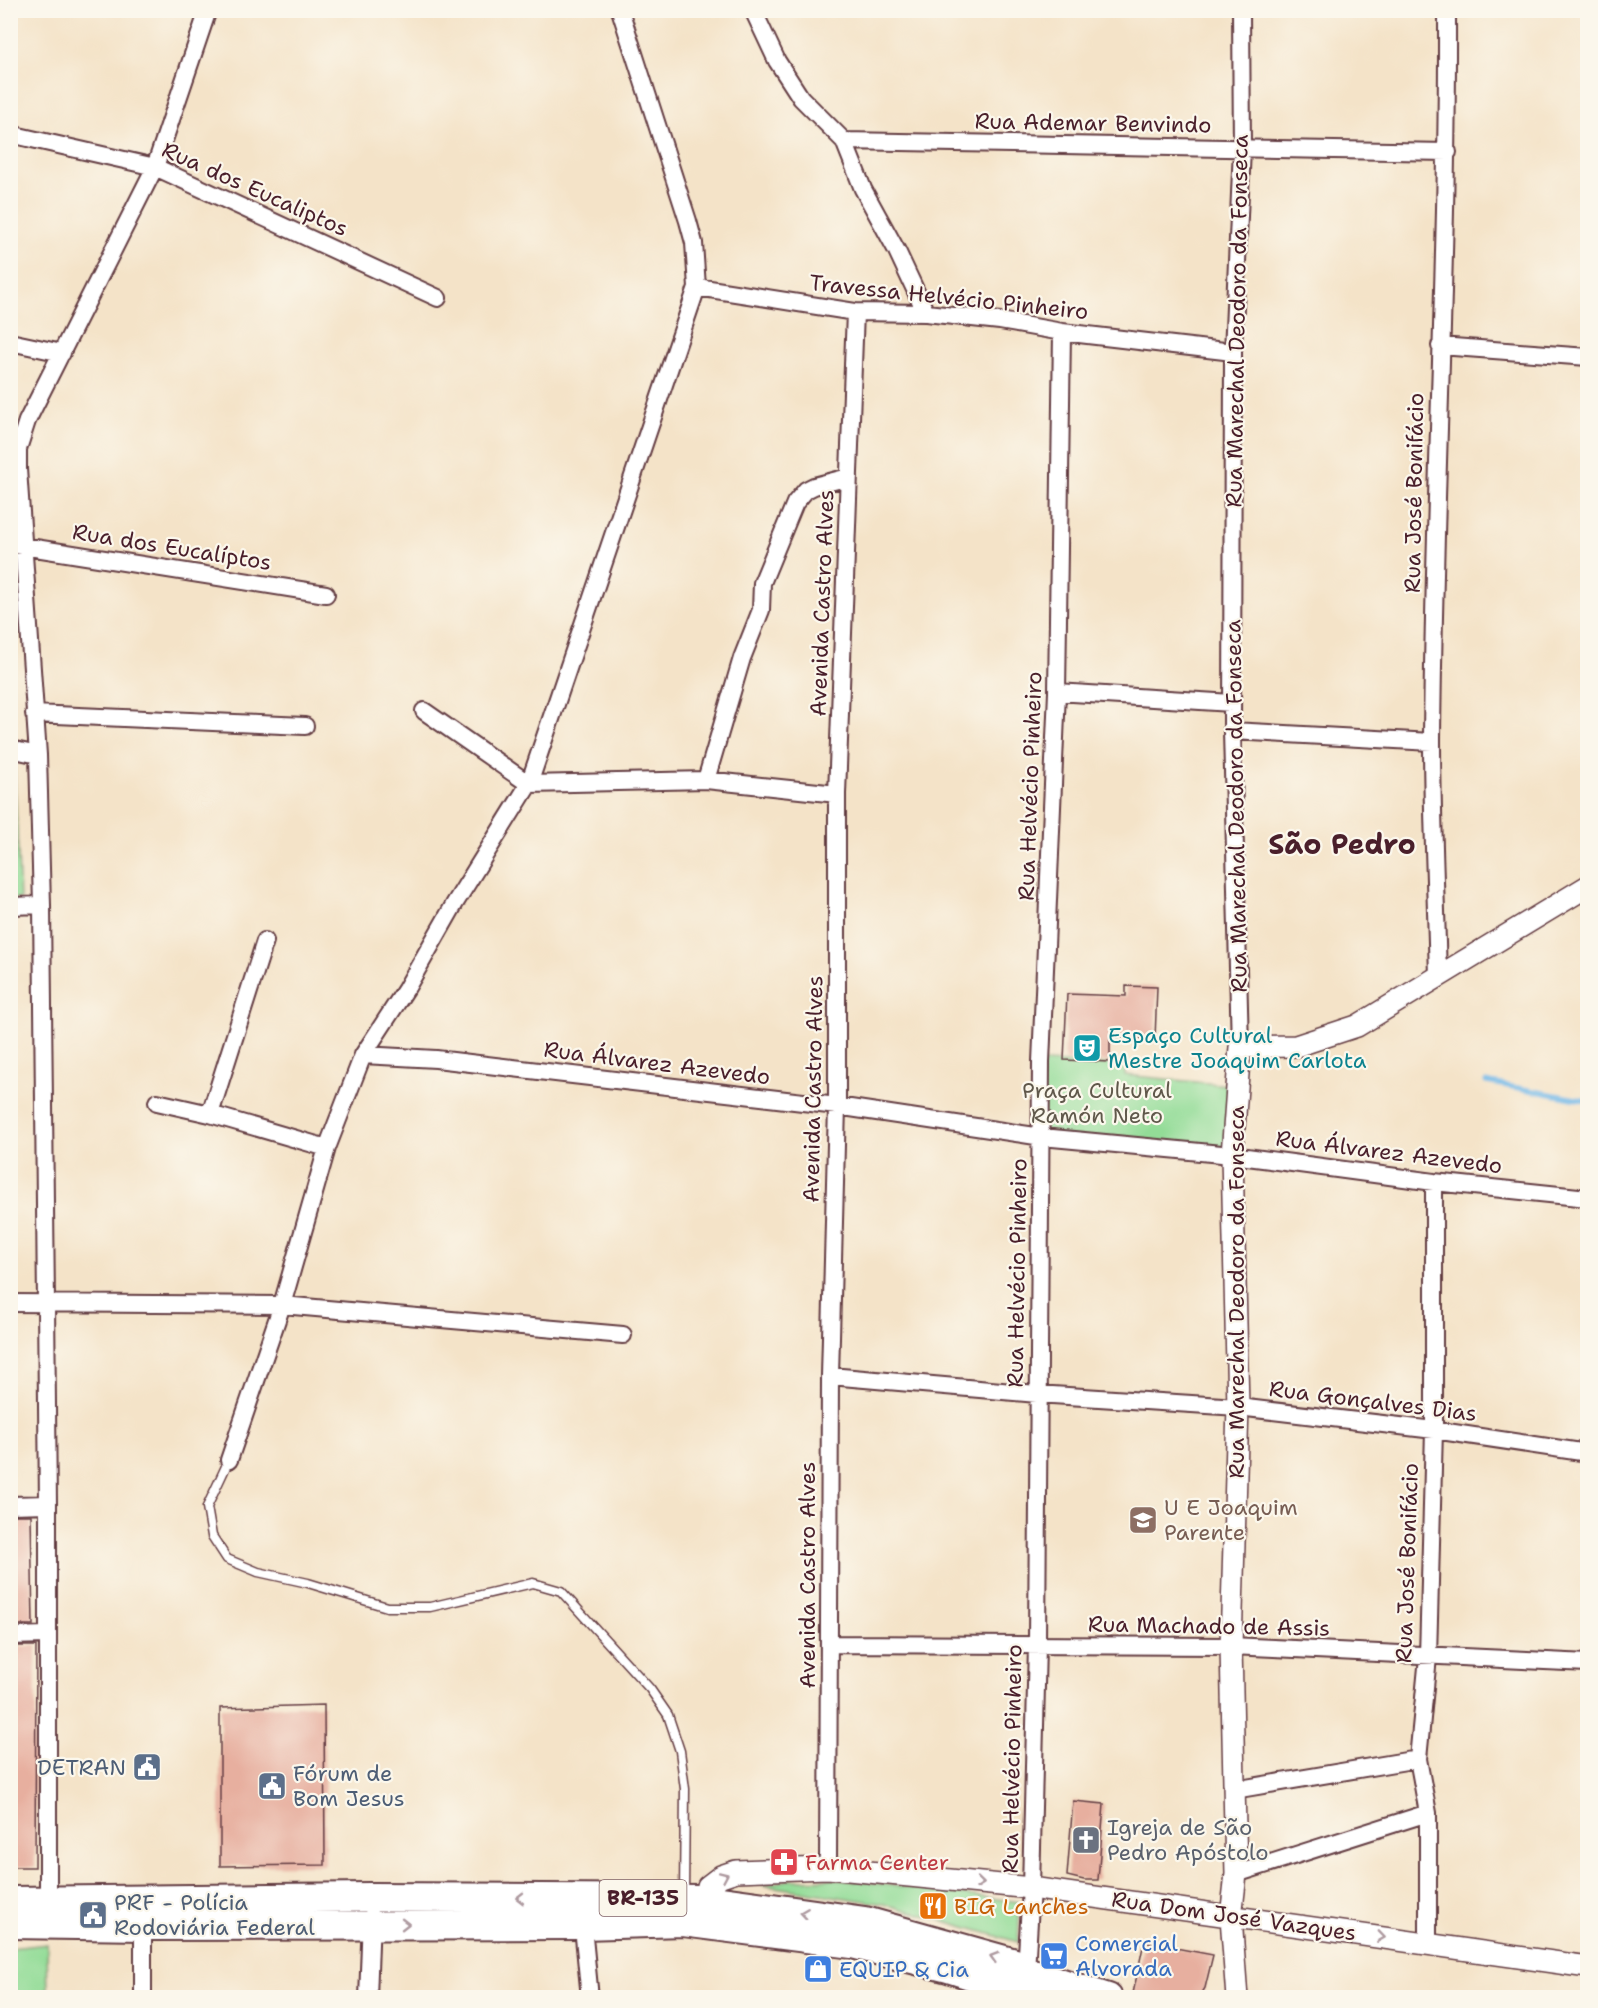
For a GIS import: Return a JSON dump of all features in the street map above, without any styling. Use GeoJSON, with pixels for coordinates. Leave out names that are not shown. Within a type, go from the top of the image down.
{"type":"FeatureCollection","features":[{"type":"Feature","properties":{"kind":"highway","name":"BR-135"},"geometry":{"type":"LineString","coordinates":[[10,1923],[48,1912],[143,1898],[371,1911],[691,1911],[852,1944],[1035,1988],[1108,1998]]}},
{"type":"Feature","properties":{"kind":"highway","name":"BR-135"},"geometry":{"type":"LineString","coordinates":[[10,1901],[48,1912],[144,1926],[371,1911]]}},
{"type":"Feature","properties":{"kind":"street"},"geometry":{"type":"LineString","coordinates":[[48,1912],[47,1302],[42,905],[38,755],[16,546],[18,449],[27,422],[155,167],[208,10]]}},
{"type":"Feature","properties":{"kind":"street"},"geometry":{"type":"LineString","coordinates":[[229,1460],[282,1305],[327,1148],[363,1055],[529,784],[697,287],[694,243],[688,221],[620,10]]}},
{"type":"Feature","properties":{"kind":"street"},"geometry":{"type":"LineString","coordinates":[[753,10],[777,61],[801,98],[844,141],[863,189],[897,251],[926,313]]}},
{"type":"Feature","properties":{"kind":"street","name":"Rua Marechal Deodoro da Fonseca"},"geometry":{"type":"LineString","coordinates":[[1237,1998],[1231,1917],[1236,1874],[1231,1646],[1238,1407],[1232,1155],[1240,1047],[1232,703],[1233,352],[1242,148],[1241,10]]}},
{"type":"Feature","properties":{"kind":"street","name":"Rua José Bonifácio"},"geometry":{"type":"LineString","coordinates":[[1438,977],[1432,742],[1440,346],[1448,152],[1447,10]]}},
{"type":"Feature","properties":{"kind":"street","name":"Rua dos Eucaliptos"},"geometry":{"type":"LineString","coordinates":[[10,135],[155,167],[438,298]]}},
{"type":"Feature","properties":{"kind":"street","name":"Rua Ademar Benvindo"},"geometry":{"type":"LineString","coordinates":[[844,141],[1448,152]]}},
{"type":"Feature","properties":{"kind":"street","name":"Travessa Helvécio Pinheiro"},"geometry":{"type":"LineString","coordinates":[[697,287],[855,312],[926,313],[1233,352]]}},
{"type":"Feature","properties":{"kind":"street","name":"Avenida Castro Alves"},"geometry":{"type":"LineString","coordinates":[[828,1868],[830,1376],[837,1106],[837,794],[855,312]]}},
{"type":"Feature","properties":{"kind":"street","name":"Rua Helvécio Pinheiro"},"geometry":{"type":"LineString","coordinates":[[1035,1988],[1031,1888],[1037,1645],[1041,1062],[1057,692],[1062,332]]}},
{"type":"Feature","properties":{"kind":"street"},"geometry":{"type":"LineString","coordinates":[[10,342],[62,353]]}},
{"type":"Feature","properties":{"kind":"street"},"geometry":{"type":"LineString","coordinates":[[1440,346],[1587,357]]}},
{"type":"Feature","properties":{"kind":"street"},"geometry":{"type":"LineString","coordinates":[[706,780],[742,658],[761,610],[762,583],[795,503],[806,490],[814,486],[849,477]]}},
{"type":"Feature","properties":{"kind":"street","name":"Rua dos Eucalíptos"},"geometry":{"type":"LineString","coordinates":[[16,546],[326,594]]}},
{"type":"Feature","properties":{"kind":"street"},"geometry":{"type":"LineString","coordinates":[[1057,692],[1232,703]]}},
{"type":"Feature","properties":{"kind":"street"},"geometry":{"type":"LineString","coordinates":[[424,711],[529,784],[706,780],[837,794]]}},
{"type":"Feature","properties":{"kind":"street"},"geometry":{"type":"LineString","coordinates":[[34,714],[305,726]]}},
{"type":"Feature","properties":{"kind":"street"},"geometry":{"type":"LineString","coordinates":[[1232,731],[1432,742]]}},
{"type":"Feature","properties":{"kind":"street"},"geometry":{"type":"LineString","coordinates":[[10,749],[38,755]]}},
{"type":"Feature","properties":{"kind":"street"},"geometry":{"type":"LineString","coordinates":[[1240,1047],[1296,1046],[1357,1026],[1587,886]]}},
{"type":"Feature","properties":{"kind":"street"},"geometry":{"type":"LineString","coordinates":[[10,906],[42,905]]}},
{"type":"Feature","properties":{"kind":"street"},"geometry":{"type":"LineString","coordinates":[[210,1114],[265,941]]}},
{"type":"Feature","properties":{"kind":"street","name":"Rua Álvarez Azevedo"},"geometry":{"type":"LineString","coordinates":[[363,1055],[436,1059],[837,1106],[1042,1137],[1232,1155],[1434,1182],[1587,1198]]}},
{"type":"Feature","properties":{"kind":"street"},"geometry":{"type":"LineString","coordinates":[[157,1102],[210,1114],[327,1148]]}},
{"type":"Feature","properties":{"kind":"street","name":"Rua José Bonifácio"},"geometry":{"type":"LineString","coordinates":[[1428,1943],[1428,1813],[1418,1759],[1428,1657],[1434,1430],[1434,1182]]}},
{"type":"Feature","properties":{"kind":"street"},"geometry":{"type":"LineString","coordinates":[[10,1303],[282,1305],[623,1335]]}},
{"type":"Feature","properties":{"kind":"street","name":"Rua Gonçalves Dias"},"geometry":{"type":"LineString","coordinates":[[830,1376],[1037,1394],[1238,1407],[1434,1430],[1587,1453]]}},
{"type":"Feature","properties":{"kind":"street"},"geometry":{"type":"LineString","coordinates":[[10,1505],[48,1504]]}},
{"type":"Feature","properties":{"kind":"street"},"geometry":{"type":"LineString","coordinates":[[10,1635],[48,1635]]}},
{"type":"Feature","properties":{"kind":"street","name":"Rua Machado de Assis"},"geometry":{"type":"LineString","coordinates":[[830,1644],[1231,1646],[1587,1663]]}},
{"type":"Feature","properties":{"kind":"street"},"geometry":{"type":"LineString","coordinates":[[1234,1790],[1418,1759]]}},
{"type":"Feature","properties":{"kind":"street"},"geometry":{"type":"LineString","coordinates":[[1236,1874],[1428,1813]]}},
{"type":"Feature","properties":{"kind":"street","name":"Rua Dom José Vazques"},"geometry":{"type":"LineString","coordinates":[[691,1911],[713,1881],[736,1871],[828,1868],[1031,1888],[1587,1967]]}},
{"type":"Feature","properties":{"kind":"street"},"geometry":{"type":"LineString","coordinates":[[143,1898],[143,1998]]}},
{"type":"Feature","properties":{"kind":"street"},"geometry":{"type":"LineString","coordinates":[[368,1998],[371,1911]]}},
{"type":"Feature","properties":{"kind":"street"},"geometry":{"type":"LineString","coordinates":[[581,1912],[590,1998]]}},
{"type":"Feature","properties":{"kind":"lane"},"geometry":{"type":"LineString","coordinates":[[229,1460],[207,1507],[212,1536],[227,1559],[258,1572],[308,1583],[387,1607],[430,1607],[532,1583],[561,1591],[650,1689],[668,1715],[680,1751],[685,1789],[691,1911]]}},
{"type":"Feature","properties":{"kind":"green space"},"geometry":{"type":"Polygon","coordinates":[[[10,762],[14,763],[20,899],[11,899],[10,762]]]}},
{"type":"Feature","properties":{"kind":"green space","name":"Praça Cultural Ramón Neto"},"geometry":{"type":"Polygon","coordinates":[[[1041,1062],[1125,1065],[1125,1075],[1237,1086],[1232,1155],[1042,1137],[1041,1062]]]}},
{"type":"Feature","properties":{"kind":"green space"},"geometry":{"type":"Polygon","coordinates":[[[842,1879],[1020,1902],[1018,1942],[884,1904],[762,1885],[789,1880],[842,1879]]]}},
{"type":"Feature","properties":{"kind":"green space"},"geometry":{"type":"Polygon","coordinates":[[[47,1944],[48,1997],[11,1997],[11,1948],[47,1944]]]}},
{"type":"Feature","properties":{"kind":"building"},"geometry":{"type":"Polygon","coordinates":[[[1126,986],[1157,987],[1155,1039],[1110,1037],[1110,1062],[1064,1060],[1067,994],[1126,996],[1126,986]]]}},
{"type":"Feature","properties":{"kind":"building"},"geometry":{"type":"Polygon","coordinates":[[[10,1515],[31,1515],[33,1625],[10,1625],[10,1515]]]}},
{"type":"Feature","properties":{"kind":"building"},"geometry":{"type":"Polygon","coordinates":[[[10,1646],[36,1646],[35,1867],[10,1867],[10,1646]]]}},
{"type":"Feature","properties":{"kind":"building","name":"Fórum de Bom Jesus"},"geometry":{"type":"Polygon","coordinates":[[[324,1705],[325,1865],[220,1866],[220,1708],[324,1705]]]}},
{"type":"Feature","properties":{"kind":"building","name":"Igreja de São Pedro Apóstolo"},"geometry":{"type":"Polygon","coordinates":[[[1073,1801],[1104,1804],[1098,1880],[1067,1876],[1073,1801]]]}},
{"type":"Feature","properties":{"kind":"building"},"geometry":{"type":"Polygon","coordinates":[[[1144,1942],[1213,1955],[1205,1988],[1199,1998],[1132,1998],[1144,1942]]]}},
{"type":"Feature","properties":{"kind":"waterway"},"geometry":{"type":"LineString","coordinates":[[1486,1082],[1588,1101]]}},
{"type":"Feature","properties":{"kind":"place","name":"Espaço Cultural Mestre Joaquim Carlota"},"geometry":{"type":"Point","coordinates":[1087,1048]}},
{"type":"Feature","properties":{"kind":"place","name":"U E Joaquim Parente"},"geometry":{"type":"Point","coordinates":[1143,1520]}},
{"type":"Feature","properties":{"kind":"place","name":"DETRAN"},"geometry":{"type":"Point","coordinates":[147,1767]}},
{"type":"Feature","properties":{"kind":"place","name":"Fórum de Bom Jesus"},"geometry":{"type":"Point","coordinates":[272,1786]}},
{"type":"Feature","properties":{"kind":"place","name":"Igreja de São Pedro Apóstolo"},"geometry":{"type":"Point","coordinates":[1086,1840]}},
{"type":"Feature","properties":{"kind":"place","name":"Farma Center"},"geometry":{"type":"Point","coordinates":[784,1862]}},
{"type":"Feature","properties":{"kind":"place","name":"BIG Lanches"},"geometry":{"type":"Point","coordinates":[933,1906]}},
{"type":"Feature","properties":{"kind":"place","name":"PRF - Polícia Rodoviária Federal"},"geometry":{"type":"Point","coordinates":[93,1915]}},
{"type":"Feature","properties":{"kind":"place","name":"Comercial Alvorada"},"geometry":{"type":"Point","coordinates":[1054,1956]}},
{"type":"Feature","properties":{"kind":"place","name":"EQUIP & Cia"},"geometry":{"type":"Point","coordinates":[818,1969]}},
{"type":"Feature","properties":{"kind":"district","name":"São Pedro"},"geometry":{"type":"Point","coordinates":[1342,844]}}]}
